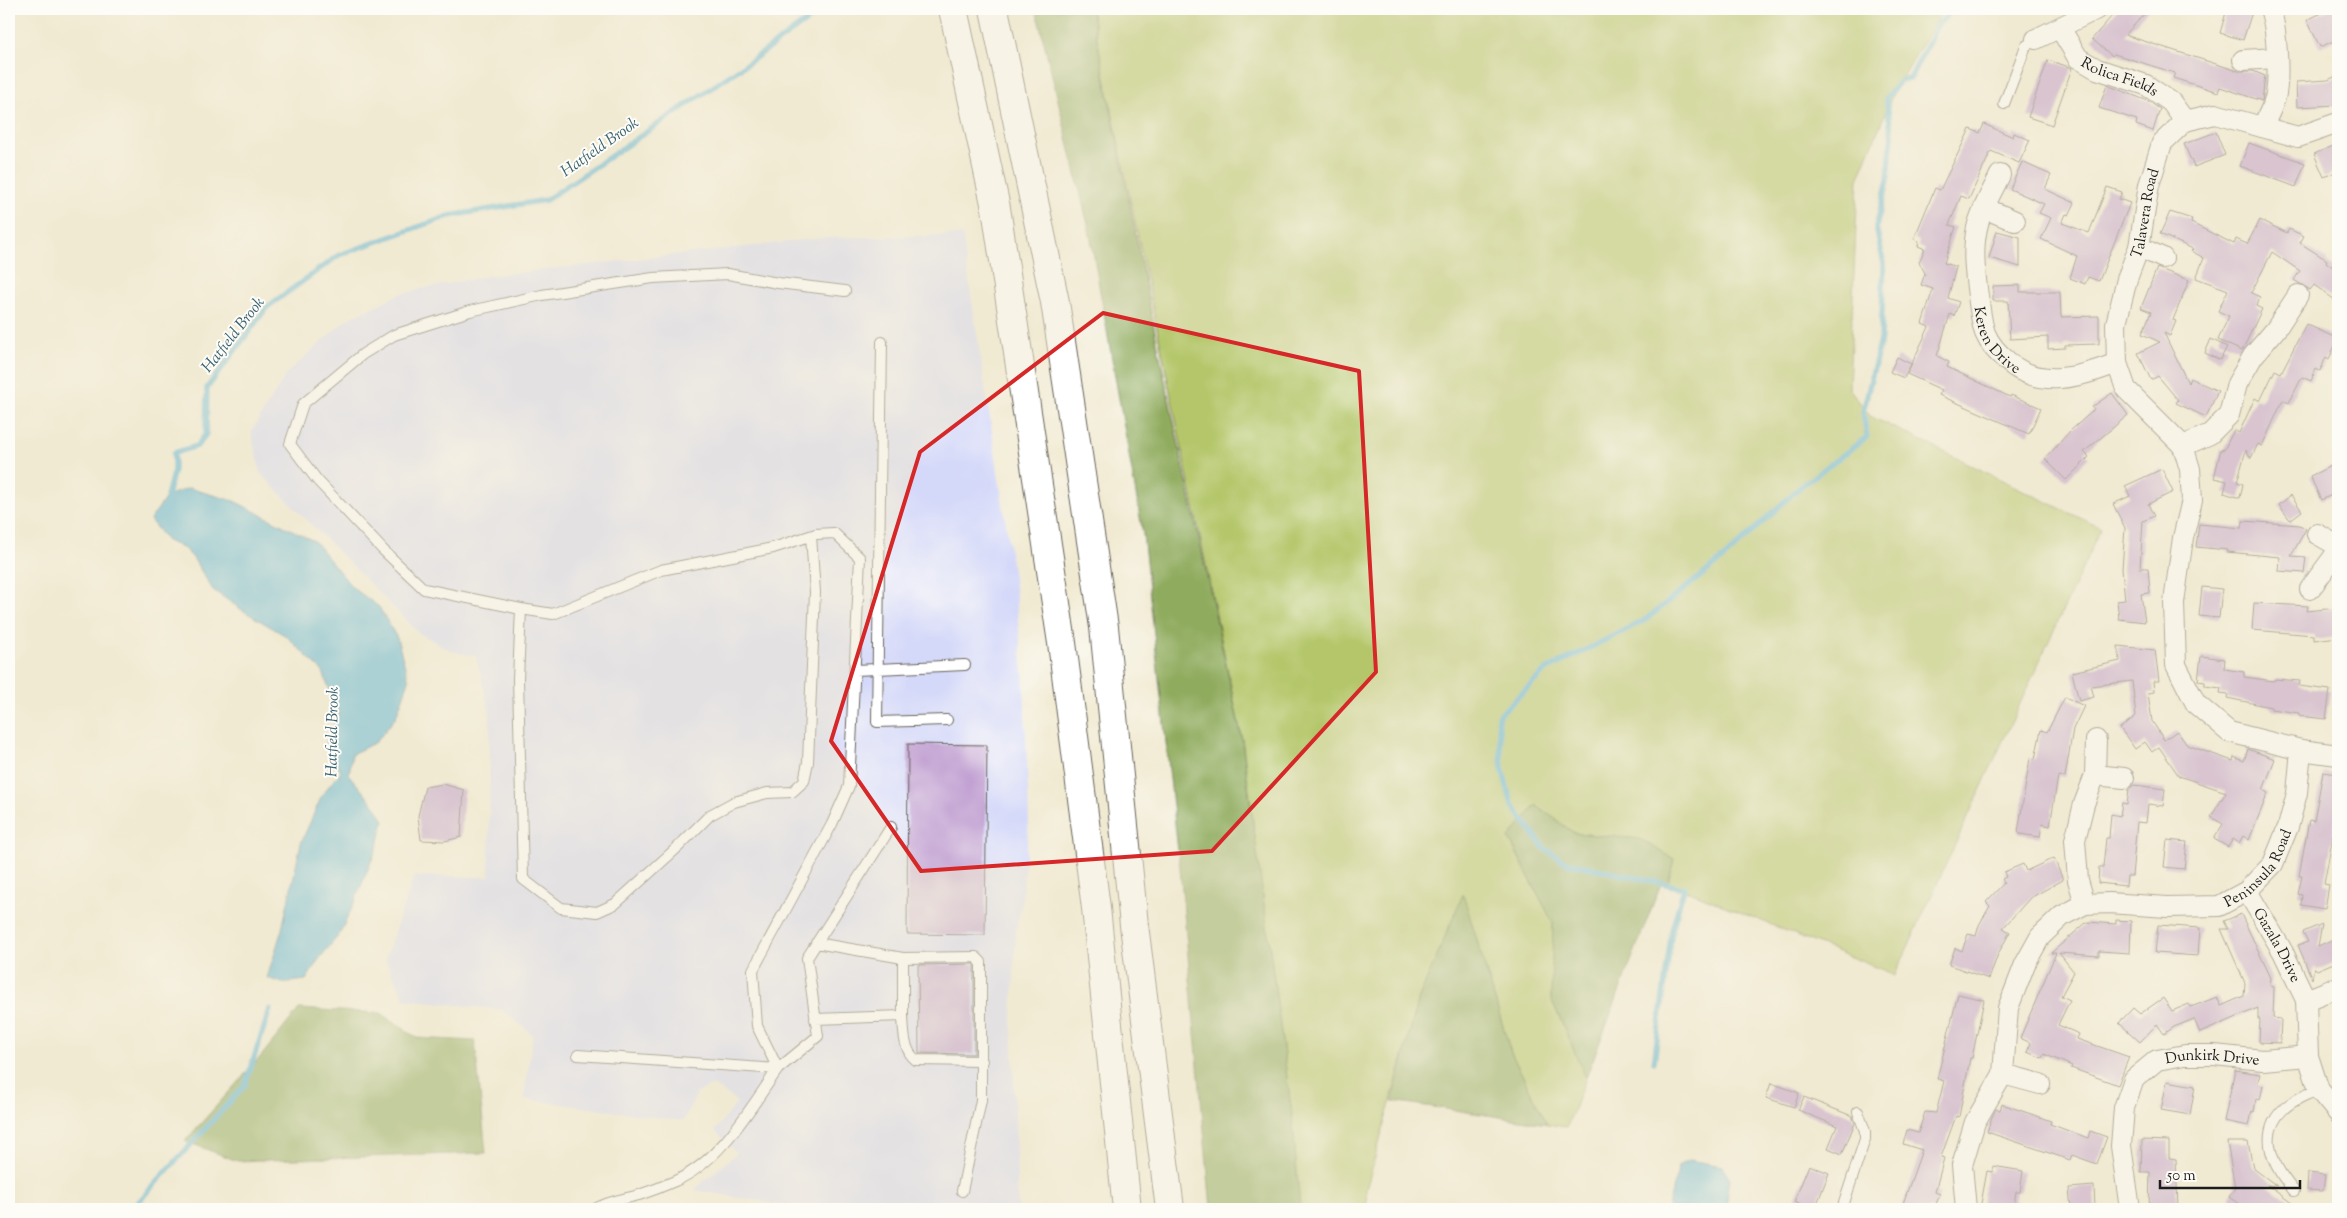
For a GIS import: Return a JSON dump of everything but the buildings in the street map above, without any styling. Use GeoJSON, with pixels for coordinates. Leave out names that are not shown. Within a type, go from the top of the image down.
{"type":"FeatureCollection","features":[{"type":"Feature","properties":{"kind":"highway"},"geometry":{"type":"LineString","coordinates":[[953,9],[996,208],[1062,643],[1096,908],[1127,1209]]}},
{"type":"Feature","properties":{"kind":"highway"},"geometry":{"type":"LineString","coordinates":[[994,9],[1055,302],[1104,628],[1134,925],[1170,1209]]}},
{"type":"Feature","properties":{"kind":"street"},"geometry":{"type":"LineString","coordinates":[[2036,39],[2097,9]]}},
{"type":"Feature","properties":{"kind":"street"},"geometry":{"type":"LineString","coordinates":[[2262,127],[2275,99],[2279,79],[2274,18],[2270,9]]}},
{"type":"Feature","properties":{"kind":"street","name":"Rolica Fields"},"geometry":{"type":"LineString","coordinates":[[2060,28],[2078,58],[2097,69],[2146,85],[2171,102],[2185,121]]}},
{"type":"Feature","properties":{"kind":"street"},"geometry":{"type":"LineString","coordinates":[[2243,60],[2276,58]]}},
{"type":"Feature","properties":{"kind":"street"},"geometry":{"type":"LineString","coordinates":[[2185,121],[2215,114],[2298,137],[2338,124]]}},
{"type":"Feature","properties":{"kind":"street","name":"Talavera Road"},"geometry":{"type":"LineString","coordinates":[[2185,121],[2162,143],[2149,185],[2139,247],[2127,279],[2116,324],[2117,363],[2126,389],[2183,446],[2190,469],[2192,500],[2183,538],[2174,602],[2176,665],[2196,704],[2229,732],[2301,750],[2338,755]]}},
{"type":"Feature","properties":{"kind":"street","name":"Keren Drive"},"geometry":{"type":"LineString","coordinates":[[2000,175],[1977,227],[1974,254],[1975,278],[1985,333],[1994,350],[2014,368],[2032,376],[2060,379],[2093,373],[2117,363]]}},
{"type":"Feature","properties":{"kind":"street"},"geometry":{"type":"LineString","coordinates":[[1984,208],[2015,221]]}},
{"type":"Feature","properties":{"kind":"street"},"geometry":{"type":"LineString","coordinates":[[2139,247],[2163,258]]}},
{"type":"Feature","properties":{"kind":"street"},"geometry":{"type":"LineString","coordinates":[[2183,446],[2210,434],[2229,415],[2237,384],[2253,356],[2276,329],[2298,295]]}},
{"type":"Feature","properties":{"kind":"street"},"geometry":{"type":"LineString","coordinates":[[2316,534],[2338,546]]}},
{"type":"Feature","properties":{"kind":"street"},"geometry":{"type":"LineString","coordinates":[[2310,589],[2338,551]]}},
{"type":"Feature","properties":{"kind":"street"},"geometry":{"type":"LineString","coordinates":[[2085,904],[2078,880],[2075,840],[2084,804],[2095,775],[2096,740]]}},
{"type":"Feature","properties":{"kind":"street","name":"Peninsula Road"},"geometry":{"type":"LineString","coordinates":[[1966,1209],[1962,1165],[1975,1122],[2003,1074],[2008,1008],[2025,964],[2040,937],[2062,916],[2085,904],[2109,903],[2166,907],[2219,906],[2247,891],[2273,864],[2288,827],[2297,793],[2301,750]]}},
{"type":"Feature","properties":{"kind":"street"},"geometry":{"type":"LineString","coordinates":[[2095,775],[2124,778]]}},
{"type":"Feature","properties":{"kind":"street","name":"Gazala Drive"},"geometry":{"type":"LineString","coordinates":[[2247,891],[2284,952],[2306,1000],[2308,1056],[2319,1090],[2338,1113]]}},
{"type":"Feature","properties":{"kind":"street","name":"Gazala Drive"},"geometry":{"type":"LineString","coordinates":[[2306,1000],[2338,987]]}},
{"type":"Feature","properties":{"kind":"street","name":"Dunkirk Drive"},"geometry":{"type":"LineString","coordinates":[[2130,1209],[2121,1146],[2124,1108],[2134,1078],[2158,1060],[2185,1055],[2214,1055],[2263,1060],[2308,1056]]}},
{"type":"Feature","properties":{"kind":"street"},"geometry":{"type":"LineString","coordinates":[[2003,1074],[2040,1084]]}},
{"type":"Feature","properties":{"kind":"lane"},"geometry":{"type":"LineString","coordinates":[[2004,104],[2026,46],[2036,39]]}},
{"type":"Feature","properties":{"kind":"lane"},"geometry":{"type":"LineString","coordinates":[[778,1069],[757,1026],[753,970],[832,824],[849,786],[860,558],[834,533],[811,536],[773,548],[661,570],[553,614],[521,609],[424,589],[383,550],[317,480],[290,444],[303,404],[363,354],[394,335],[504,302],[653,278],[728,274],[778,284],[845,292]]}},
{"type":"Feature","properties":{"kind":"lane"},"geometry":{"type":"LineString","coordinates":[[882,342],[876,722],[947,720]]}},
{"type":"Feature","properties":{"kind":"lane"},"geometry":{"type":"LineString","coordinates":[[521,609],[518,680],[523,879],[561,908],[597,912],[615,904],[710,815],[734,802],[767,793],[792,792],[804,782],[808,762],[815,592],[811,536]]}},
{"type":"Feature","properties":{"kind":"lane"},"geometry":{"type":"LineString","coordinates":[[855,670],[965,665]]}},
{"type":"Feature","properties":{"kind":"lane"},"geometry":{"type":"LineString","coordinates":[[595,1209],[602,1205],[642,1194],[677,1180],[702,1164],[725,1141],[778,1069],[818,1036],[807,958],[891,827]]}},
{"type":"Feature","properties":{"kind":"lane"},"geometry":{"type":"LineString","coordinates":[[816,944],[903,958],[976,957],[979,959],[982,968],[981,1100],[962,1191]]}},
{"type":"Feature","properties":{"kind":"lane"},"geometry":{"type":"LineString","coordinates":[[903,958],[904,1038],[910,1056],[916,1060],[982,1061]]}},
{"type":"Feature","properties":{"kind":"lane"},"geometry":{"type":"LineString","coordinates":[[816,1019],[903,1016]]}},
{"type":"Feature","properties":{"kind":"lane"},"geometry":{"type":"LineString","coordinates":[[578,1055],[778,1069]]}},
{"type":"Feature","properties":{"kind":"lane"},"geometry":{"type":"LineString","coordinates":[[2294,1191],[2281,1176],[2269,1150],[2270,1127],[2288,1104],[2319,1090]]}},
{"type":"Feature","properties":{"kind":"lane"},"geometry":{"type":"LineString","coordinates":[[1842,1209],[1865,1139],[1865,1131],[1858,1112]]}},
{"type":"Feature","properties":{"kind":"highlighted area"},"geometry":{"type":"Polygon","coordinates":[[[1103,313],[1359,371],[1376,672],[1212,851],[921,871],[831,741],[920,452],[1103,313]]]}},
{"type":"Feature","properties":{"kind":"shaded area"},"geometry":{"type":"Polygon","coordinates":[[[962,235],[1014,577],[1024,685],[1029,820],[1022,901],[1016,931],[1012,1021],[1018,1209],[809,1209],[694,1190],[737,1153],[715,1131],[737,1102],[713,1085],[697,1093],[683,1121],[524,1099],[533,1035],[502,1010],[405,999],[385,959],[414,876],[489,877],[490,714],[476,656],[453,652],[419,633],[261,474],[251,432],[287,373],[346,320],[402,293],[487,276],[824,238],[962,235]]]}},
{"type":"Feature","properties":{"kind":"green space"},"geometry":{"type":"Polygon","coordinates":[[[1036,9],[1091,9],[1159,352],[1242,740],[1292,1115],[1300,1209],[1211,1209],[1180,869],[1143,534],[1089,229],[1036,9]]]}},
{"type":"Feature","properties":{"kind":"green space"},"geometry":{"type":"Polygon","coordinates":[[[1091,9],[1943,9],[1893,94],[1858,180],[1849,388],[1870,416],[2101,528],[1895,975],[1668,883],[1674,859],[1640,839],[1574,833],[1536,805],[1509,839],[1553,923],[1551,998],[1586,1078],[1567,1127],[1547,1124],[1511,1053],[1463,895],[1419,998],[1366,1190],[1367,1209],[1300,1209],[1292,1115],[1242,740],[1091,9]]]}},
{"type":"Feature","properties":{"kind":"green space"},"geometry":{"type":"Polygon","coordinates":[[[1536,805],[1574,833],[1640,839],[1674,859],[1668,883],[1662,881],[1586,1078],[1551,998],[1553,923],[1509,838],[1536,805]]]}},
{"type":"Feature","properties":{"kind":"green space"},"geometry":{"type":"Polygon","coordinates":[[[1463,894],[1511,1053],[1547,1124],[1392,1101],[1419,998],[1463,894]]]}},
{"type":"Feature","properties":{"kind":"green space"},"geometry":{"type":"Polygon","coordinates":[[[299,1009],[381,1013],[417,1038],[475,1041],[486,1153],[237,1161],[185,1141],[262,1055],[299,1009]]]}},
{"type":"Feature","properties":{"kind":"water"},"geometry":{"type":"Polygon","coordinates":[[[189,488],[234,501],[314,541],[352,587],[379,607],[397,638],[409,681],[396,717],[376,742],[352,754],[349,775],[376,807],[384,821],[378,845],[339,935],[319,959],[306,980],[283,983],[267,978],[282,929],[301,843],[323,793],[341,772],[326,743],[339,714],[323,672],[286,636],[213,590],[193,558],[183,548],[167,541],[150,520],[167,496],[189,488]]]}},
{"type":"Feature","properties":{"kind":"water"},"geometry":{"type":"Polygon","coordinates":[[[1689,1160],[1722,1166],[1730,1178],[1726,1209],[1668,1208],[1678,1166],[1689,1160]]]}},
{"type":"Feature","properties":{"kind":"waterway","name":"Hatfield Brook"},"geometry":{"type":"LineString","coordinates":[[172,500],[167,496],[174,470],[174,453],[197,446],[206,434],[207,388],[267,307],[339,255],[449,216],[546,200],[751,61],[823,9]]}},
{"type":"Feature","properties":{"kind":"waterway"},"geometry":{"type":"LineString","coordinates":[[1654,1062],[1672,930],[1684,888],[1565,862],[1544,848],[1512,805],[1502,768],[1498,716],[1546,670],[1645,620],[1725,557],[1801,486],[1867,437],[1863,412],[1881,339],[1884,264],[1876,227],[1888,180],[1892,135],[1886,98],[1901,80],[1910,79],[1938,24],[1954,9]]}},
{"type":"Feature","properties":{"kind":"waterway"},"geometry":{"type":"LineString","coordinates":[[132,1209],[245,1085],[270,1009]]}}]}
